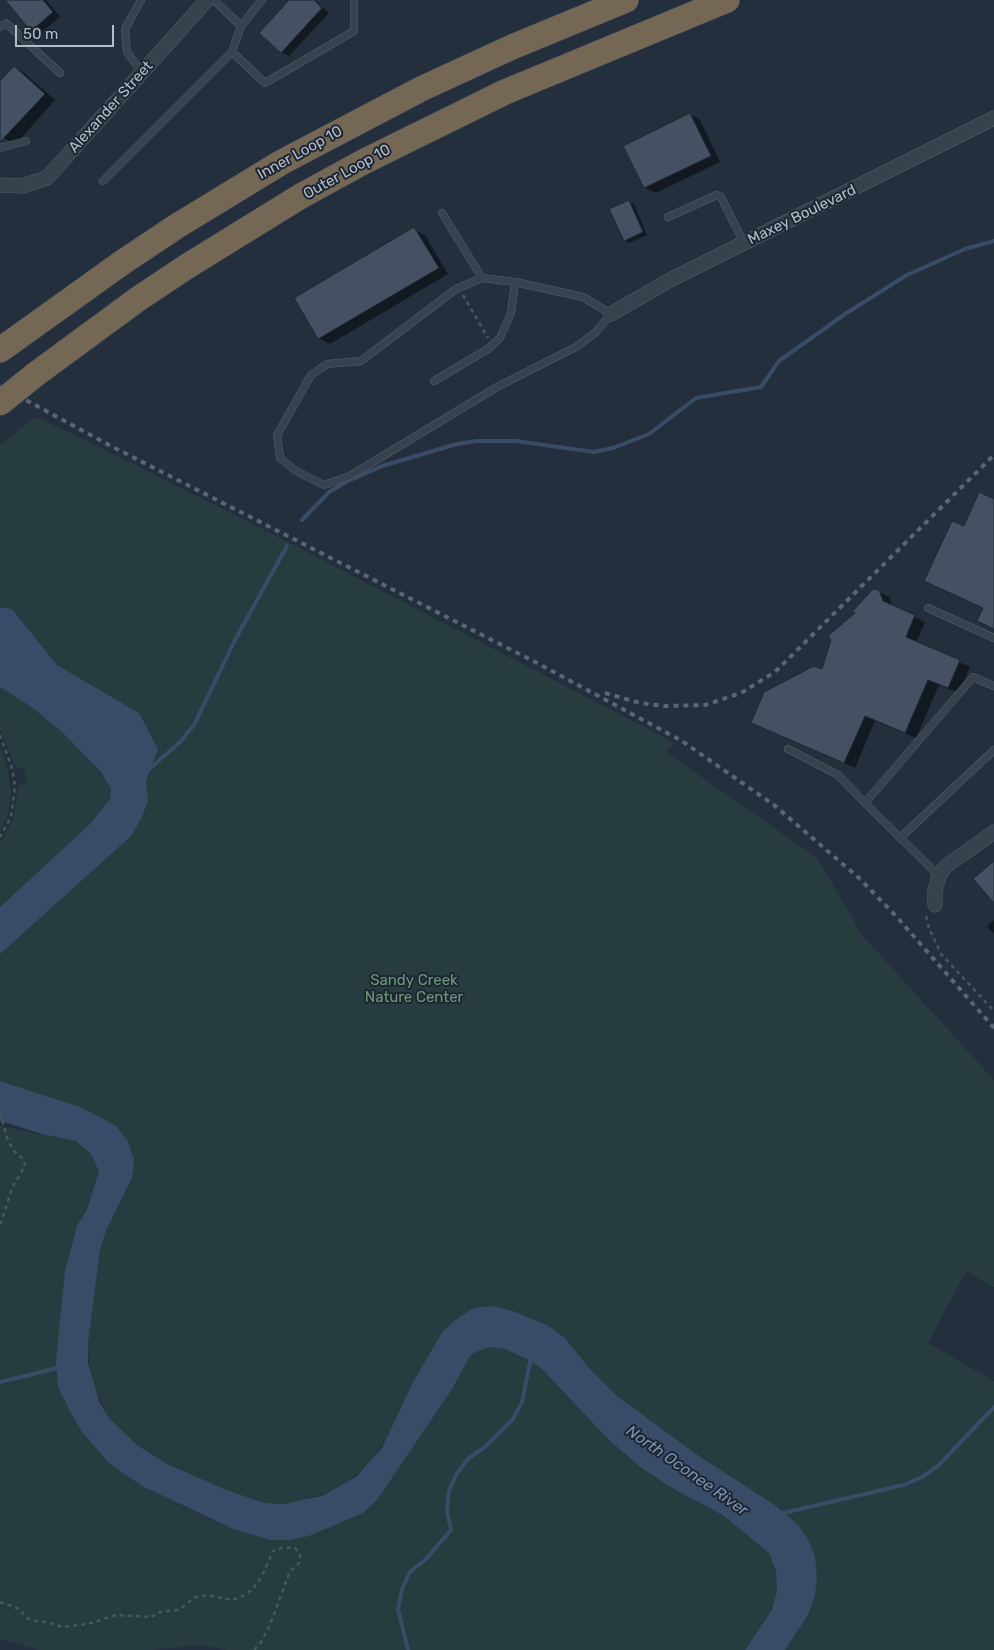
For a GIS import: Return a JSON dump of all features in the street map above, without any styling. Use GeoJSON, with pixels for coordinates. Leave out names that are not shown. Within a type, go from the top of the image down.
{"type":"FeatureCollection","features":[{"type":"Feature","properties":{"kind":"highway","name":"Inner Loop 10"},"geometry":{"type":"LineString","coordinates":[[0,350],[154,241],[282,162],[421,89],[512,47],[626,0]]}},
{"type":"Feature","properties":{"kind":"highway","name":"Outer Loop 10"},"geometry":{"type":"LineString","coordinates":[[0,403],[138,299],[301,196],[411,136],[506,92],[727,0]]}},
{"type":"Feature","properties":{"kind":"street","name":"Alexander Street"},"geometry":{"type":"LineString","coordinates":[[0,185],[22,186],[47,178],[207,0]]}},
{"type":"Feature","properties":{"kind":"street","name":"Maxey Boulevard"},"geometry":{"type":"LineString","coordinates":[[611,314],[670,280],[994,118]]}},
{"type":"Feature","properties":{"kind":"street"},"geometry":{"type":"LineString","coordinates":[[935,906],[935,891],[939,876],[946,866],[994,832]]}},
{"type":"Feature","properties":{"kind":"lane"},"geometry":{"type":"LineString","coordinates":[[141,0],[125,29],[127,52],[142,73]]}},
{"type":"Feature","properties":{"kind":"lane"},"geometry":{"type":"LineString","coordinates":[[214,0],[241,26]]}},
{"type":"Feature","properties":{"kind":"lane"},"geometry":{"type":"LineString","coordinates":[[103,181],[232,52],[241,26],[262,0]]}},
{"type":"Feature","properties":{"kind":"lane"},"geometry":{"type":"LineString","coordinates":[[232,52],[266,83],[354,31],[354,0]]}},
{"type":"Feature","properties":{"kind":"lane"},"geometry":{"type":"LineString","coordinates":[[0,27],[6,23],[60,73]]}},
{"type":"Feature","properties":{"kind":"lane"},"geometry":{"type":"LineString","coordinates":[[0,148],[26,140]]}},
{"type":"Feature","properties":{"kind":"lane"},"geometry":{"type":"LineString","coordinates":[[668,217],[717,196],[720,197],[744,243]]}},
{"type":"Feature","properties":{"kind":"lane"},"geometry":{"type":"LineString","coordinates":[[442,213],[482,278]]}},
{"type":"Feature","properties":{"kind":"lane"},"geometry":{"type":"LineString","coordinates":[[482,278],[515,282],[583,297],[611,314],[595,332],[576,347],[496,387],[350,476],[324,486],[296,471],[280,458],[277,435],[311,375],[327,364],[361,361],[458,288],[482,278]]}},
{"type":"Feature","properties":{"kind":"lane"},"geometry":{"type":"LineString","coordinates":[[434,381],[500,338],[511,314],[515,282]]}},
{"type":"Feature","properties":{"kind":"lane"},"geometry":{"type":"LineString","coordinates":[[928,608],[994,638]]}},
{"type":"Feature","properties":{"kind":"lane"},"geometry":{"type":"LineString","coordinates":[[865,803],[973,676],[994,686]]}},
{"type":"Feature","properties":{"kind":"lane"},"geometry":{"type":"LineString","coordinates":[[788,750],[838,775],[939,876]]}},
{"type":"Feature","properties":{"kind":"lane"},"geometry":{"type":"LineString","coordinates":[[900,838],[994,750]]}},
{"type":"Feature","properties":{"kind":"path"},"geometry":{"type":"LineString","coordinates":[[458,288],[492,345]]}},
{"type":"Feature","properties":{"kind":"path"},"geometry":{"type":"LineString","coordinates":[[0,736],[12,768],[15,786],[11,817],[0,837]]}},
{"type":"Feature","properties":{"kind":"path"},"geometry":{"type":"LineString","coordinates":[[935,906],[926,915],[929,928],[941,954],[994,1011]]}},
{"type":"Feature","properties":{"kind":"path"},"geometry":{"type":"LineString","coordinates":[[0,1113],[8,1141],[15,1152],[24,1160],[25,1166],[12,1188],[0,1226]]}},
{"type":"Feature","properties":{"kind":"path"},"geometry":{"type":"LineString","coordinates":[[0,1602],[19,1609],[27,1618],[34,1621],[47,1622],[62,1627],[88,1624],[116,1615],[151,1616],[160,1612],[178,1610],[196,1597],[216,1596],[232,1600],[241,1597],[253,1589],[262,1576],[273,1551],[282,1548],[295,1548],[300,1554],[299,1563],[290,1572],[280,1593],[270,1625],[261,1642],[254,1650]]}},
{"type":"Feature","properties":{"kind":"green space","name":"Sandy Creek Nature Center"},"geometry":{"type":"Polygon","coordinates":[[[35,417],[247,521],[675,743],[666,752],[817,858],[863,936],[994,1080],[994,1287],[966,1271],[928,1343],[994,1381],[994,1650],[785,1650],[815,1596],[817,1577],[815,1557],[783,1513],[774,1505],[610,1408],[590,1370],[565,1338],[549,1326],[513,1311],[494,1306],[433,1348],[413,1382],[392,1431],[370,1463],[340,1488],[303,1501],[283,1504],[264,1503],[227,1490],[167,1464],[137,1445],[109,1418],[92,1383],[88,1344],[100,1250],[106,1231],[131,1181],[80,1107],[0,1081],[0,942],[148,801],[146,781],[158,749],[84,681],[57,665],[12,609],[0,607],[0,445],[35,417]]]}},
{"type":"Feature","properties":{"kind":"green space"},"geometry":{"type":"Polygon","coordinates":[[[0,687],[30,706],[61,731],[101,772],[111,789],[110,799],[91,823],[0,907],[0,844],[13,819],[19,785],[26,784],[25,768],[17,769],[0,729],[0,687]]]}},
{"type":"Feature","properties":{"kind":"green space"},"geometry":{"type":"Polygon","coordinates":[[[0,744],[8,769],[11,796],[7,817],[0,832],[0,744]]]}},
{"type":"Feature","properties":{"kind":"green space"},"geometry":{"type":"Polygon","coordinates":[[[0,1126],[76,1141],[91,1154],[99,1172],[94,1191],[81,1219],[56,1361],[58,1387],[142,1486],[214,1521],[251,1535],[309,1536],[327,1528],[453,1366],[493,1322],[522,1323],[562,1390],[624,1454],[672,1488],[724,1516],[750,1535],[769,1542],[782,1607],[769,1616],[745,1650],[227,1650],[201,1645],[152,1650],[40,1650],[0,1639],[0,1126]]]}},
{"type":"Feature","properties":{"kind":"water"},"geometry":{"type":"Polygon","coordinates":[[[0,607],[12,609],[57,665],[139,713],[158,749],[146,781],[148,801],[141,819],[131,836],[0,954],[0,907],[91,823],[110,799],[111,789],[101,772],[61,731],[30,706],[0,687],[0,607]]]}},
{"type":"Feature","properties":{"kind":"water","name":"North Oconee River"},"geometry":{"type":"Polygon","coordinates":[[[0,1081],[80,1107],[115,1125],[127,1140],[134,1159],[132,1178],[106,1231],[100,1250],[88,1344],[88,1363],[99,1401],[109,1418],[137,1445],[167,1464],[227,1490],[264,1503],[283,1504],[322,1496],[356,1477],[382,1448],[413,1382],[443,1331],[458,1318],[474,1308],[494,1306],[513,1311],[549,1326],[565,1338],[589,1368],[617,1396],[696,1454],[776,1506],[798,1525],[808,1539],[815,1557],[817,1577],[815,1596],[808,1615],[785,1650],[745,1650],[772,1610],[777,1591],[776,1571],[769,1553],[724,1516],[672,1488],[639,1466],[609,1440],[542,1369],[529,1360],[505,1349],[489,1347],[471,1354],[452,1389],[377,1500],[363,1513],[309,1536],[290,1540],[270,1540],[233,1529],[142,1486],[109,1463],[83,1433],[73,1417],[58,1387],[56,1361],[65,1271],[77,1226],[87,1209],[99,1172],[91,1154],[76,1141],[46,1135],[0,1121],[0,1081]]]}},
{"type":"Feature","properties":{"kind":"building"},"geometry":{"type":"Polygon","coordinates":[[[5,0],[43,0],[53,12],[31,31],[5,0]]]}},
{"type":"Feature","properties":{"kind":"building"},"geometry":{"type":"Polygon","coordinates":[[[289,0],[314,0],[322,8],[281,53],[259,33],[289,0]]]}},
{"type":"Feature","properties":{"kind":"building"},"geometry":{"type":"Polygon","coordinates":[[[14,66],[45,94],[0,142],[0,81],[14,66]]]}},
{"type":"Feature","properties":{"kind":"building"},"geometry":{"type":"Polygon","coordinates":[[[690,113],[711,156],[644,188],[623,146],[690,113]]]}},
{"type":"Feature","properties":{"kind":"building"},"geometry":{"type":"Polygon","coordinates":[[[629,200],[643,232],[624,241],[609,209],[629,200]]]}},
{"type":"Feature","properties":{"kind":"building"},"geometry":{"type":"Polygon","coordinates":[[[414,227],[439,268],[318,339],[294,298],[414,227]]]}},
{"type":"Feature","properties":{"kind":"building"},"geometry":{"type":"Polygon","coordinates":[[[979,492],[994,499],[994,629],[977,621],[983,608],[924,581],[952,521],[964,526],[979,492]]]}},
{"type":"Feature","properties":{"kind":"building"},"geometry":{"type":"Polygon","coordinates":[[[873,589],[879,590],[883,601],[915,615],[906,637],[960,660],[948,688],[928,680],[905,733],[865,716],[844,763],[751,723],[764,692],[814,666],[822,669],[831,640],[828,636],[855,613],[852,612],[873,589]]]}},
{"type":"Feature","properties":{"kind":"building"},"geometry":{"type":"Polygon","coordinates":[[[994,861],[994,903],[973,879],[994,861]]]}},
{"type":"Feature","properties":{"kind":"waterway"},"geometry":{"type":"LineString","coordinates":[[302,520],[329,492],[346,482],[382,466],[457,444],[477,441],[516,441],[594,452],[613,448],[649,434],[696,398],[761,387],[779,361],[845,314],[907,275],[965,249],[994,241]]}},
{"type":"Feature","properties":{"kind":"waterway"},"geometry":{"type":"LineString","coordinates":[[147,771],[180,742],[194,725],[235,640],[287,546]]}},
{"type":"Feature","properties":{"kind":"waterway"},"geometry":{"type":"LineString","coordinates":[[408,1650],[398,1609],[402,1589],[410,1572],[426,1559],[451,1530],[447,1511],[449,1491],[457,1473],[469,1458],[485,1447],[513,1419],[522,1402],[531,1357]]}},
{"type":"Feature","properties":{"kind":"waterway"},"geometry":{"type":"LineString","coordinates":[[0,1382],[61,1367]]}},
{"type":"Feature","properties":{"kind":"waterway"},"geometry":{"type":"LineString","coordinates":[[783,1516],[783,1513],[904,1485],[922,1477],[938,1466],[994,1407]]}},
{"type":"Feature","properties":{"kind":"railway"},"geometry":{"type":"LineString","coordinates":[[0,386],[109,445],[539,664],[682,741],[774,805],[859,878],[896,916],[994,1028]]}},
{"type":"Feature","properties":{"kind":"railway"},"geometry":{"type":"LineString","coordinates":[[605,693],[640,703],[664,706],[705,705],[741,693],[775,672],[994,455]]}}]}
